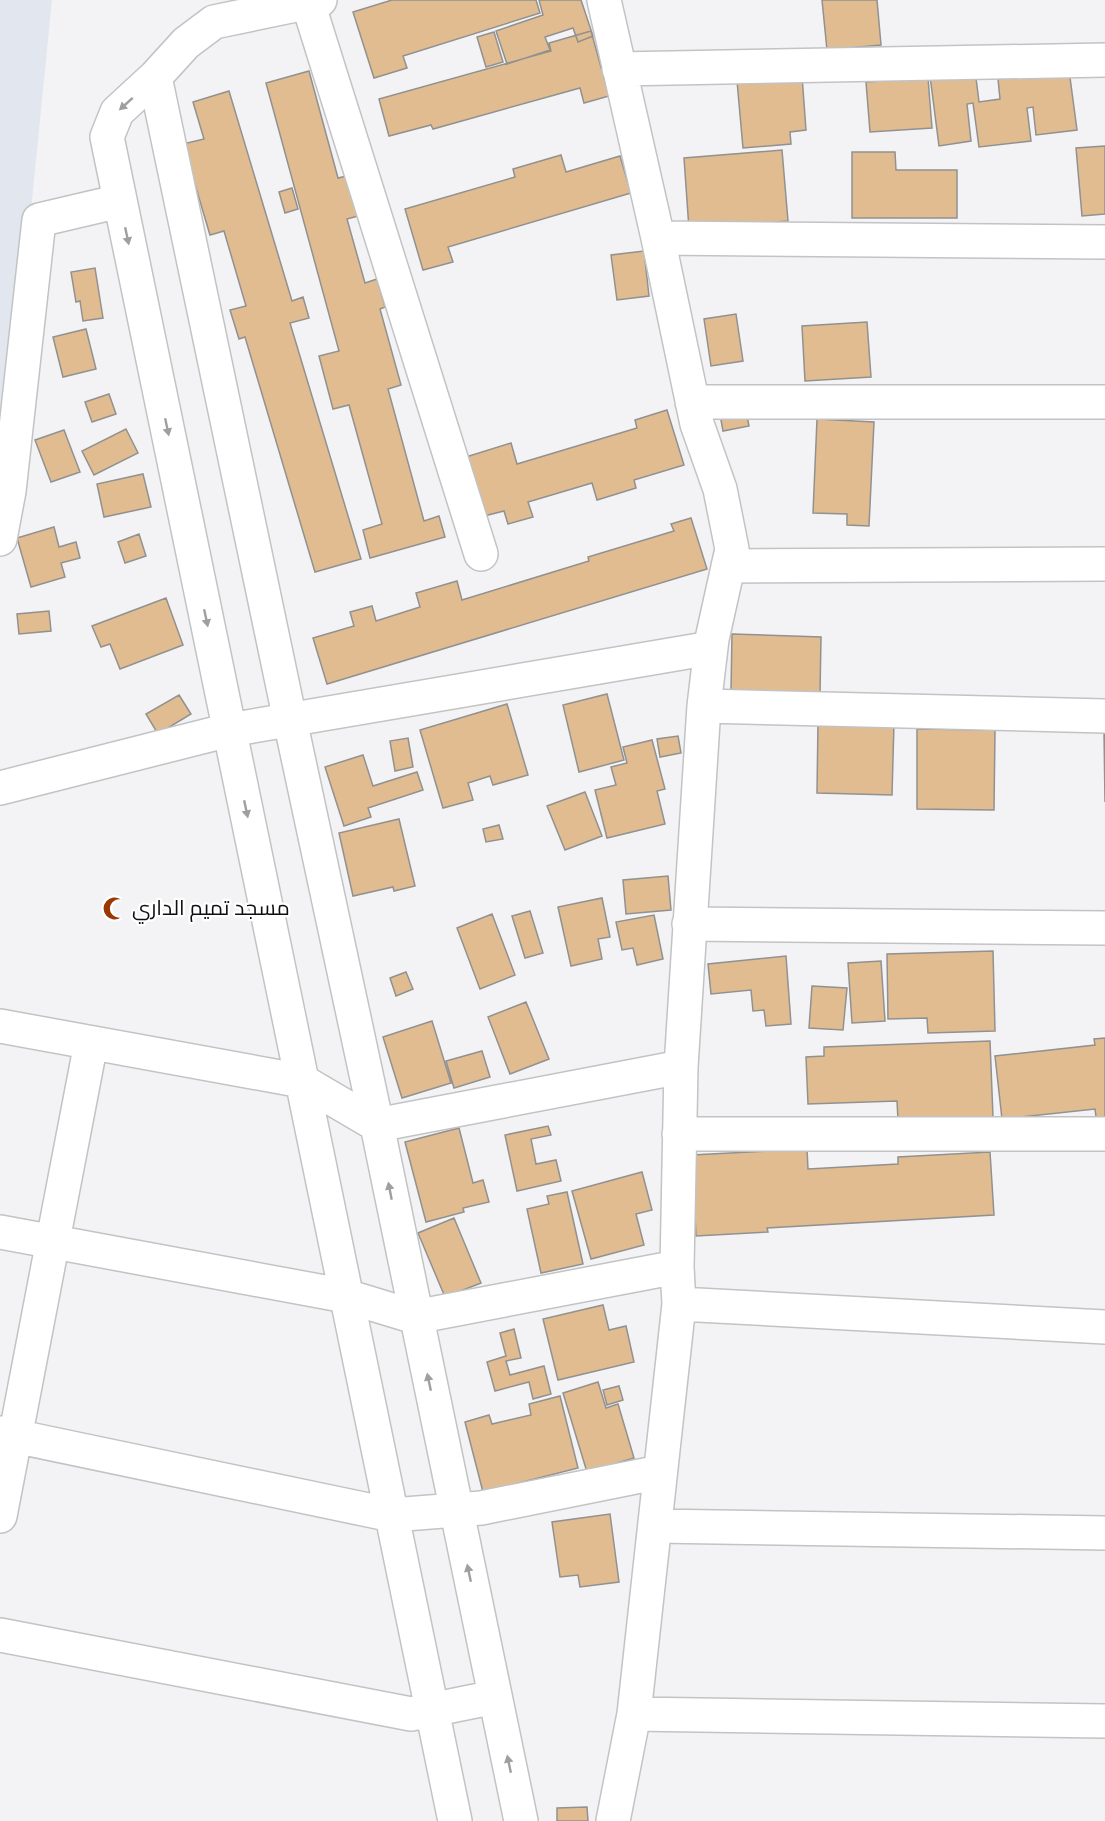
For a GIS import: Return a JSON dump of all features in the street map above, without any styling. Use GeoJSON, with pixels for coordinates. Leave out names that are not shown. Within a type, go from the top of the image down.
{"type":"FeatureCollection","features":[{"type":"Feature","properties":{"kind":"street"},"geometry":{"type":"LineString","coordinates":[[604,0],[697,424],[720,489],[732,549],[711,648],[704,706],[681,1067],[677,1267],[679,1304],[634,1714],[613,1821]]}},
{"type":"Feature","properties":{"kind":"street"},"geometry":{"type":"LineString","coordinates":[[455,1821],[107,137],[117,112],[155,77],[186,43],[214,22],[312,1],[481,554]]}},
{"type":"Feature","properties":{"kind":"street"},"geometry":{"type":"LineString","coordinates":[[619,69],[1105,60]]}},
{"type":"Feature","properties":{"kind":"street"},"geometry":{"type":"LineString","coordinates":[[155,77],[377,1125],[521,1821]]}},
{"type":"Feature","properties":{"kind":"street"},"geometry":{"type":"LineString","coordinates":[[0,540],[9,491],[39,220],[120,201]]}},
{"type":"Feature","properties":{"kind":"street"},"geometry":{"type":"LineString","coordinates":[[658,238],[1105,242]]}},
{"type":"Feature","properties":{"kind":"street"},"geometry":{"type":"LineString","coordinates":[[693,402],[1105,402]]}},
{"type":"Feature","properties":{"kind":"street"},"geometry":{"type":"LineString","coordinates":[[728,566],[1105,564]]}},
{"type":"Feature","properties":{"kind":"street"},"geometry":{"type":"LineString","coordinates":[[0,788],[230,730],[711,648]]}},
{"type":"Feature","properties":{"kind":"street"},"geometry":{"type":"LineString","coordinates":[[704,706],[1105,716]]}},
{"type":"Feature","properties":{"kind":"street"},"geometry":{"type":"LineString","coordinates":[[689,924],[1105,928]]}},
{"type":"Feature","properties":{"kind":"street"},"geometry":{"type":"LineString","coordinates":[[0,1026],[302,1080],[377,1125],[681,1067]]}},
{"type":"Feature","properties":{"kind":"street"},"geometry":{"type":"LineString","coordinates":[[0,1516],[8,1435],[53,1241],[91,1043]]}},
{"type":"Feature","properties":{"kind":"street"},"geometry":{"type":"LineString","coordinates":[[679,1134],[1105,1134]]}},
{"type":"Feature","properties":{"kind":"street"},"geometry":{"type":"LineString","coordinates":[[0,1232],[346,1296],[415,1317],[677,1267]]}},
{"type":"Feature","properties":{"kind":"street"},"geometry":{"type":"LineString","coordinates":[[679,1304],[1105,1327]]}},
{"type":"Feature","properties":{"kind":"street"},"geometry":{"type":"LineString","coordinates":[[8,1435],[392,1515],[481,1508],[660,1472]]}},
{"type":"Feature","properties":{"kind":"street"},"geometry":{"type":"LineString","coordinates":[[656,1526],[1105,1533]]}},
{"type":"Feature","properties":{"kind":"street"},"geometry":{"type":"LineString","coordinates":[[0,1635],[411,1714],[495,1697]]}},
{"type":"Feature","properties":{"kind":"street"},"geometry":{"type":"LineString","coordinates":[[634,1714],[1105,1721]]}},
{"type":"Feature","properties":{"kind":"shaded area"},"geometry":{"type":"Polygon","coordinates":[[[0,0],[52,0],[8,441],[0,440],[0,0]]]}},
{"type":"Feature","properties":{"kind":"building"},"geometry":{"type":"Polygon","coordinates":[[[392,0],[536,0],[540,13],[403,56],[407,68],[374,78],[353,12],[392,0]]]}},
{"type":"Feature","properties":{"kind":"building"},"geometry":{"type":"Polygon","coordinates":[[[539,0],[581,0],[593,36],[578,42],[573,28],[545,37],[550,50],[507,64],[496,31],[543,15],[539,0]]]}},
{"type":"Feature","properties":{"kind":"building"},"geometry":{"type":"Polygon","coordinates":[[[822,0],[877,0],[881,45],[827,50],[822,0]]]}},
{"type":"Feature","properties":{"kind":"building"},"geometry":{"type":"Polygon","coordinates":[[[591,31],[609,96],[584,103],[580,88],[433,129],[431,125],[389,136],[379,99],[551,51],[549,43],[591,31]]]}},
{"type":"Feature","properties":{"kind":"building"},"geometry":{"type":"Polygon","coordinates":[[[494,32],[503,62],[486,67],[477,37],[494,32]]]}},
{"type":"Feature","properties":{"kind":"building"},"geometry":{"type":"Polygon","coordinates":[[[975,70],[979,102],[1000,99],[998,79],[1069,70],[1077,130],[1036,135],[1033,107],[1027,108],[1031,141],[979,147],[973,103],[967,104],[971,141],[939,146],[930,76],[975,70]]]}},
{"type":"Feature","properties":{"kind":"building"},"geometry":{"type":"Polygon","coordinates":[[[309,71],[338,178],[351,175],[362,215],[347,219],[365,283],[377,279],[385,307],[380,309],[401,385],[388,389],[424,521],[439,516],[445,537],[370,558],[363,530],[382,524],[349,405],[333,409],[319,356],[339,351],[266,83],[309,71]]]}},
{"type":"Feature","properties":{"kind":"building"},"geometry":{"type":"Polygon","coordinates":[[[802,76],[806,130],[790,132],[791,144],[743,148],[737,81],[802,76]]]}},
{"type":"Feature","properties":{"kind":"building"},"geometry":{"type":"Polygon","coordinates":[[[928,78],[932,128],[870,132],[866,82],[928,78]]]}},
{"type":"Feature","properties":{"kind":"building"},"geometry":{"type":"Polygon","coordinates":[[[229,91],[292,301],[303,297],[309,318],[290,323],[361,559],[315,572],[245,337],[239,339],[230,310],[246,306],[224,231],[210,235],[183,144],[204,139],[193,102],[229,91]]]}},
{"type":"Feature","properties":{"kind":"building"},"geometry":{"type":"Polygon","coordinates":[[[1105,146],[1105,214],[1082,216],[1076,148],[1105,146]]]}},
{"type":"Feature","properties":{"kind":"building"},"geometry":{"type":"Polygon","coordinates":[[[782,150],[788,221],[689,229],[684,158],[782,150]]]}},
{"type":"Feature","properties":{"kind":"building"},"geometry":{"type":"Polygon","coordinates":[[[852,152],[895,152],[896,170],[957,170],[957,218],[852,218],[852,152]]]}},
{"type":"Feature","properties":{"kind":"building"},"geometry":{"type":"Polygon","coordinates":[[[561,155],[566,172],[620,156],[631,193],[448,247],[453,262],[423,270],[405,209],[515,177],[513,169],[561,155]]]}},
{"type":"Feature","properties":{"kind":"building"},"geometry":{"type":"Polygon","coordinates":[[[292,188],[298,209],[285,213],[279,192],[292,188]]]}},
{"type":"Feature","properties":{"kind":"building"},"geometry":{"type":"Polygon","coordinates":[[[644,251],[649,296],[617,300],[611,255],[644,251]]]}},
{"type":"Feature","properties":{"kind":"building"},"geometry":{"type":"Polygon","coordinates":[[[95,268],[103,318],[83,321],[80,301],[76,302],[71,272],[95,268]]]}},
{"type":"Feature","properties":{"kind":"building"},"geometry":{"type":"Polygon","coordinates":[[[736,314],[743,361],[711,366],[704,319],[736,314]]]}},
{"type":"Feature","properties":{"kind":"building"},"geometry":{"type":"Polygon","coordinates":[[[867,322],[871,377],[805,381],[802,326],[867,322]]]}},
{"type":"Feature","properties":{"kind":"building"},"geometry":{"type":"Polygon","coordinates":[[[86,329],[96,369],[63,377],[53,337],[86,329]]]}},
{"type":"Feature","properties":{"kind":"building"},"geometry":{"type":"Polygon","coordinates":[[[109,394],[116,414],[92,422],[85,402],[109,394]]]}},
{"type":"Feature","properties":{"kind":"building"},"geometry":{"type":"Polygon","coordinates":[[[745,405],[749,426],[723,431],[719,409],[745,405]]]}},
{"type":"Feature","properties":{"kind":"building"},"geometry":{"type":"Polygon","coordinates":[[[667,410],[684,465],[634,480],[636,488],[597,500],[592,483],[528,502],[533,517],[508,524],[504,511],[484,516],[466,457],[511,443],[517,464],[637,428],[635,420],[667,410]]]}},
{"type":"Feature","properties":{"kind":"building"},"geometry":{"type":"Polygon","coordinates":[[[817,419],[874,422],[869,526],[847,525],[847,514],[813,513],[817,419]]]}},
{"type":"Feature","properties":{"kind":"building"},"geometry":{"type":"Polygon","coordinates":[[[126,429],[138,453],[94,475],[82,451],[126,429]]]}},
{"type":"Feature","properties":{"kind":"building"},"geometry":{"type":"Polygon","coordinates":[[[64,430],[80,472],[51,482],[35,440],[64,430]]]}},
{"type":"Feature","properties":{"kind":"building"},"geometry":{"type":"Polygon","coordinates":[[[143,474],[151,507],[104,517],[97,484],[143,474]]]}},
{"type":"Feature","properties":{"kind":"building"},"geometry":{"type":"Polygon","coordinates":[[[691,518],[707,569],[327,684],[313,638],[354,626],[350,612],[372,606],[376,621],[420,607],[416,593],[457,581],[462,600],[589,561],[588,557],[674,531],[671,524],[691,518]]]}},
{"type":"Feature","properties":{"kind":"building"},"geometry":{"type":"Polygon","coordinates":[[[54,527],[59,547],[76,542],[80,558],[61,563],[65,577],[31,587],[17,538],[54,527]]]}},
{"type":"Feature","properties":{"kind":"building"},"geometry":{"type":"Polygon","coordinates":[[[139,534],[146,556],[125,563],[118,542],[139,534]]]}},
{"type":"Feature","properties":{"kind":"building"},"geometry":{"type":"Polygon","coordinates":[[[166,598],[183,645],[120,669],[110,644],[101,647],[92,626],[166,598]]]}},
{"type":"Feature","properties":{"kind":"building"},"geometry":{"type":"Polygon","coordinates":[[[49,611],[51,631],[19,634],[17,614],[49,611]]]}},
{"type":"Feature","properties":{"kind":"building"},"geometry":{"type":"Polygon","coordinates":[[[732,634],[821,637],[820,694],[731,691],[732,634]]]}},
{"type":"Feature","properties":{"kind":"building"},"geometry":{"type":"Polygon","coordinates":[[[607,694],[624,760],[579,772],[563,705],[607,694]]]}},
{"type":"Feature","properties":{"kind":"building"},"geometry":{"type":"Polygon","coordinates":[[[179,695],[191,714],[158,734],[146,714],[179,695]]]}},
{"type":"Feature","properties":{"kind":"building"},"geometry":{"type":"Polygon","coordinates":[[[507,704],[528,775],[493,785],[490,776],[468,783],[473,800],[443,808],[420,730],[507,704]]]}},
{"type":"Feature","properties":{"kind":"building"},"geometry":{"type":"Polygon","coordinates":[[[818,721],[894,723],[892,795],[817,793],[818,721]]]}},
{"type":"Feature","properties":{"kind":"building"},"geometry":{"type":"Polygon","coordinates":[[[917,729],[995,730],[994,810],[917,809],[917,729]]]}},
{"type":"Feature","properties":{"kind":"building"},"geometry":{"type":"Polygon","coordinates":[[[1104,732],[1105,732],[1105,802],[1104,732]]]}},
{"type":"Feature","properties":{"kind":"building"},"geometry":{"type":"Polygon","coordinates":[[[678,736],[681,753],[660,757],[657,739],[678,736]]]}},
{"type":"Feature","properties":{"kind":"building"},"geometry":{"type":"Polygon","coordinates":[[[408,738],[413,767],[395,771],[390,741],[408,738]]]}},
{"type":"Feature","properties":{"kind":"building"},"geometry":{"type":"Polygon","coordinates":[[[652,740],[665,789],[657,791],[665,824],[607,838],[595,790],[616,785],[611,767],[627,763],[623,747],[652,740]]]}},
{"type":"Feature","properties":{"kind":"building"},"geometry":{"type":"Polygon","coordinates":[[[363,755],[373,786],[417,772],[423,790],[368,808],[371,817],[344,826],[325,767],[363,755]]]}},
{"type":"Feature","properties":{"kind":"building"},"geometry":{"type":"Polygon","coordinates":[[[585,792],[602,836],[565,850],[547,806],[585,792]]]}},
{"type":"Feature","properties":{"kind":"building"},"geometry":{"type":"Polygon","coordinates":[[[399,819],[415,886],[394,891],[393,887],[353,896],[339,833],[399,819]]]}},
{"type":"Feature","properties":{"kind":"building"},"geometry":{"type":"Polygon","coordinates":[[[499,825],[503,839],[486,842],[483,829],[499,825]]]}},
{"type":"Feature","properties":{"kind":"building"},"geometry":{"type":"Polygon","coordinates":[[[668,876],[671,910],[626,914],[623,880],[668,876]]]}},
{"type":"Feature","properties":{"kind":"building"},"geometry":{"type":"Polygon","coordinates":[[[602,898],[610,937],[598,939],[602,959],[571,966],[558,907],[602,898]]]}},
{"type":"Feature","properties":{"kind":"building"},"geometry":{"type":"Polygon","coordinates":[[[530,911],[543,953],[525,958],[512,916],[530,911]]]}},
{"type":"Feature","properties":{"kind":"building"},"geometry":{"type":"Polygon","coordinates":[[[492,914],[515,975],[480,989],[457,928],[492,914]]]}},
{"type":"Feature","properties":{"kind":"building"},"geometry":{"type":"Polygon","coordinates":[[[654,915],[663,959],[637,965],[633,948],[622,950],[616,922],[654,915]]]}},
{"type":"Feature","properties":{"kind":"building"},"geometry":{"type":"Polygon","coordinates":[[[993,951],[995,1031],[928,1033],[927,1018],[888,1019],[887,954],[993,951]]]}},
{"type":"Feature","properties":{"kind":"building"},"geometry":{"type":"Polygon","coordinates":[[[786,956],[791,1024],[766,1026],[764,1010],[753,1011],[751,990],[711,994],[708,964],[786,956]]]}},
{"type":"Feature","properties":{"kind":"building"},"geometry":{"type":"Polygon","coordinates":[[[881,961],[885,1021],[852,1023],[848,963],[881,961]]]}},
{"type":"Feature","properties":{"kind":"building"},"geometry":{"type":"Polygon","coordinates":[[[406,972],[413,989],[396,996],[390,978],[406,972]]]}},
{"type":"Feature","properties":{"kind":"building"},"geometry":{"type":"Polygon","coordinates":[[[812,986],[847,988],[843,1030],[809,1028],[812,986]]]}},
{"type":"Feature","properties":{"kind":"building"},"geometry":{"type":"Polygon","coordinates":[[[526,1002],[549,1059],[510,1074],[488,1017],[526,1002]]]}},
{"type":"Feature","properties":{"kind":"building"},"geometry":{"type":"Polygon","coordinates":[[[432,1021],[451,1083],[402,1098],[383,1037],[432,1021]]]}},
{"type":"Feature","properties":{"kind":"building"},"geometry":{"type":"Polygon","coordinates":[[[1105,1038],[1105,1124],[1097,1125],[1095,1109],[1002,1119],[995,1056],[1095,1045],[1094,1039],[1105,1038]]]}},
{"type":"Feature","properties":{"kind":"building"},"geometry":{"type":"Polygon","coordinates":[[[990,1041],[993,1117],[898,1120],[897,1101],[808,1104],[806,1057],[824,1056],[824,1047],[990,1041]]]}},
{"type":"Feature","properties":{"kind":"building"},"geometry":{"type":"Polygon","coordinates":[[[482,1051],[490,1077],[454,1088],[446,1061],[482,1051]]]}},
{"type":"Feature","properties":{"kind":"building"},"geometry":{"type":"Polygon","coordinates":[[[548,1126],[551,1135],[531,1139],[536,1164],[556,1160],[561,1181],[517,1191],[505,1135],[548,1126]]]}},
{"type":"Feature","properties":{"kind":"building"},"geometry":{"type":"Polygon","coordinates":[[[459,1128],[473,1183],[483,1180],[489,1202],[463,1208],[464,1212],[426,1222],[405,1142],[459,1128]]]}},
{"type":"Feature","properties":{"kind":"building"},"geometry":{"type":"Polygon","coordinates":[[[807,1149],[808,1169],[898,1164],[898,1157],[990,1152],[994,1215],[767,1228],[768,1232],[696,1236],[692,1155],[807,1149]]]}},
{"type":"Feature","properties":{"kind":"building"},"geometry":{"type":"Polygon","coordinates":[[[642,1172],[652,1210],[636,1214],[644,1245],[591,1259],[572,1191],[642,1172]]]}},
{"type":"Feature","properties":{"kind":"building"},"geometry":{"type":"Polygon","coordinates":[[[567,1192],[583,1264],[541,1273],[527,1209],[549,1204],[547,1196],[567,1192]]]}},
{"type":"Feature","properties":{"kind":"building"},"geometry":{"type":"Polygon","coordinates":[[[454,1218],[481,1283],[445,1297],[418,1233],[454,1218]]]}},
{"type":"Feature","properties":{"kind":"building"},"geometry":{"type":"Polygon","coordinates":[[[603,1305],[609,1330],[626,1326],[634,1362],[558,1380],[543,1319],[603,1305]]]}},
{"type":"Feature","properties":{"kind":"building"},"geometry":{"type":"Polygon","coordinates":[[[514,1329],[521,1358],[506,1361],[510,1375],[544,1366],[551,1394],[533,1399],[529,1382],[495,1391],[487,1362],[506,1356],[500,1333],[514,1329]]]}},
{"type":"Feature","properties":{"kind":"building"},"geometry":{"type":"Polygon","coordinates":[[[598,1382],[606,1408],[618,1404],[634,1458],[587,1472],[563,1393],[598,1382]]]}},
{"type":"Feature","properties":{"kind":"building"},"geometry":{"type":"Polygon","coordinates":[[[619,1386],[623,1400],[607,1405],[603,1390],[619,1386]]]}},
{"type":"Feature","properties":{"kind":"building"},"geometry":{"type":"Polygon","coordinates":[[[560,1396],[578,1468],[483,1492],[465,1422],[489,1415],[492,1424],[531,1415],[529,1404],[560,1396]]]}},
{"type":"Feature","properties":{"kind":"building"},"geometry":{"type":"Polygon","coordinates":[[[610,1514],[619,1582],[580,1587],[578,1575],[560,1577],[552,1522],[610,1514]]]}},
{"type":"Feature","properties":{"kind":"building"},"geometry":{"type":"Polygon","coordinates":[[[587,1807],[588,1821],[557,1821],[557,1808],[587,1807]]]}},
{"type":"Feature","properties":{"kind":"place","name":"مسجد تميم الداري"},"geometry":{"type":"Point","coordinates":[114,909]}}]}
